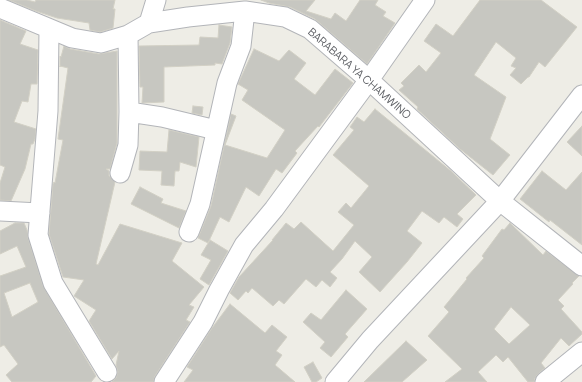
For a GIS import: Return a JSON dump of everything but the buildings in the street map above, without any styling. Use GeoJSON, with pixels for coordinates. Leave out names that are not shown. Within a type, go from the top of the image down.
{"type":"FeatureCollection","features":[{"type":"Feature","properties":{"kind":"street"},"geometry":{"type":"LineString","coordinates":[[149,23],[156,0]]}},
{"type":"Feature","properties":{"kind":"street"},"geometry":{"type":"LineString","coordinates":[[164,382],[203,322],[244,245],[274,209],[426,0]]}},
{"type":"Feature","properties":{"kind":"street","name":"BARABARA YA CHAMWINO"},"geometry":{"type":"LineString","coordinates":[[0,8],[49,30],[72,38],[101,43],[128,35],[149,23],[245,11],[285,17],[310,29],[369,80],[500,201],[582,266]]}},
{"type":"Feature","properties":{"kind":"street"},"geometry":{"type":"LineString","coordinates":[[189,232],[200,204],[227,83],[241,46],[245,11]]}},
{"type":"Feature","properties":{"kind":"street"},"geometry":{"type":"LineString","coordinates":[[49,30],[48,111],[38,235],[53,283],[107,372]]}},
{"type":"Feature","properties":{"kind":"street"},"geometry":{"type":"LineString","coordinates":[[120,173],[128,145],[128,35]]}},
{"type":"Feature","properties":{"kind":"street"},"geometry":{"type":"LineString","coordinates":[[335,382],[370,340],[500,201],[582,96]]}},
{"type":"Feature","properties":{"kind":"street"},"geometry":{"type":"LineString","coordinates":[[129,112],[162,117],[216,130]]}},
{"type":"Feature","properties":{"kind":"street"},"geometry":{"type":"LineString","coordinates":[[0,211],[40,213]]}},
{"type":"Feature","properties":{"kind":"street"},"geometry":{"type":"LineString","coordinates":[[545,382],[582,352]]}}]}
